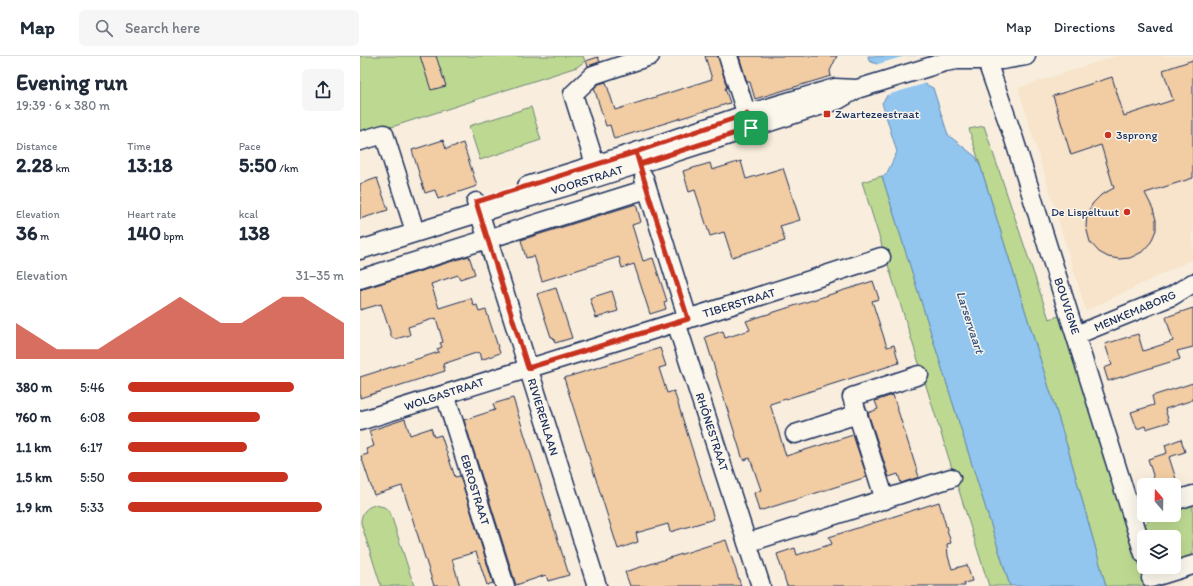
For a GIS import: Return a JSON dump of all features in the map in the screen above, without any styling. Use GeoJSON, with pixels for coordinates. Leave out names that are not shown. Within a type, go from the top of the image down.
{"type":"FeatureCollection","features":[{"type":"Feature","properties":{"kind":"street"},"geometry":{"type":"LineString","coordinates":[[595,164],[573,94],[593,75],[650,56]]}},
{"type":"Feature","properties":{"kind":"street"},"geometry":{"type":"LineString","coordinates":[[728,56],[749,121]]}},
{"type":"Feature","properties":{"kind":"street","name":"VOORSTRAAT"},"geometry":{"type":"LineString","coordinates":[[360,238],[412,222],[478,208],[598,177],[638,158],[749,121],[835,88],[857,89],[922,68],[957,60],[1002,60],[1026,56]]}},
{"type":"Feature","properties":{"kind":"street","name":"BOUVIGNE"},"geometry":{"type":"LineString","coordinates":[[986,60],[1014,139],[1076,335],[1137,509]]}},
{"type":"Feature","properties":{"kind":"street"},"geometry":{"type":"LineString","coordinates":[[360,141],[384,134],[412,222]]}},
{"type":"Feature","properties":{"kind":"street","name":"VOORSTRAAT"},"geometry":{"type":"LineString","coordinates":[[360,250],[595,164],[638,158]]}},
{"type":"Feature","properties":{"kind":"street","name":"RHÔNESTRAAT"},"geometry":{"type":"LineString","coordinates":[[638,158],[682,320],[761,586]]}},
{"type":"Feature","properties":{"kind":"street"},"geometry":{"type":"LineString","coordinates":[[360,279],[647,189]]}},
{"type":"Feature","properties":{"kind":"street","name":"RIVIERENLAAN"},"geometry":{"type":"LineString","coordinates":[[478,208],[597,586]]}},
{"type":"Feature","properties":{"kind":"street","name":"TIBERSTRAAT"},"geometry":{"type":"LineString","coordinates":[[528,368],[682,320],[739,304],[881,257]]}},
{"type":"Feature","properties":{"kind":"street","name":"MENKEMABORG"},"geometry":{"type":"LineString","coordinates":[[1076,335],[1172,296],[1193,283]]}},
{"type":"Feature","properties":{"kind":"street","name":"WOLGASTRAAT"},"geometry":{"type":"LineString","coordinates":[[360,421],[528,368]]}},
{"type":"Feature","properties":{"kind":"street"},"geometry":{"type":"LineString","coordinates":[[885,500],[852,397],[919,375]]}},
{"type":"Feature","properties":{"kind":"street","name":"EBROSTRAAT"},"geometry":{"type":"LineString","coordinates":[[445,394],[505,586]]}},
{"type":"Feature","properties":{"kind":"street"},"geometry":{"type":"LineString","coordinates":[[795,434],[858,414]]}},
{"type":"Feature","properties":{"kind":"street"},"geometry":{"type":"LineString","coordinates":[[747,543],[951,478]]}},
{"type":"Feature","properties":{"kind":"street"},"geometry":{"type":"LineString","coordinates":[[1181,499],[1193,495]]}},
{"type":"Feature","properties":{"kind":"street"},"geometry":{"type":"LineString","coordinates":[[1151,577],[1193,565]]}},
{"type":"Feature","properties":{"kind":"shaded area"},"geometry":{"type":"Polygon","coordinates":[[[1115,56],[1193,56],[1193,259],[1086,311],[1018,88],[1115,56]]]}},
{"type":"Feature","properties":{"kind":"green space"},"geometry":{"type":"Polygon","coordinates":[[[360,56],[583,56],[585,61],[577,67],[373,133],[360,132],[360,56]]]}},
{"type":"Feature","properties":{"kind":"green space"},"geometry":{"type":"Polygon","coordinates":[[[531,107],[541,140],[480,160],[469,126],[531,107]]]}},
{"type":"Feature","properties":{"kind":"green space"},"geometry":{"type":"Polygon","coordinates":[[[984,126],[1049,319],[1063,315],[1137,557],[1137,574],[1142,574],[1146,586],[1106,586],[1068,449],[969,129],[984,126]]]}},
{"type":"Feature","properties":{"kind":"green space"},"geometry":{"type":"Polygon","coordinates":[[[882,176],[1010,586],[989,586],[862,182],[882,176]]]}},
{"type":"Feature","properties":{"kind":"green space"},"geometry":{"type":"Polygon","coordinates":[[[1193,501],[1193,560],[1181,564],[1181,530],[1145,530],[1144,525],[1147,522],[1181,522],[1181,505],[1193,501]]]}},
{"type":"Feature","properties":{"kind":"green space"},"geometry":{"type":"Polygon","coordinates":[[[375,505],[384,507],[390,512],[414,586],[381,586],[361,523],[362,516],[365,511],[369,507],[375,505]]]}},
{"type":"Feature","properties":{"kind":"water","name":"Larservaart"},"geometry":{"type":"Polygon","coordinates":[[[868,56],[916,56],[925,84],[933,88],[948,135],[976,157],[981,168],[1068,449],[1106,586],[1010,586],[882,176],[886,175],[897,152],[882,103],[887,96],[877,64],[869,61],[868,56]]]}},
{"type":"Feature","properties":{"kind":"pier"},"geometry":{"type":"Polygon","coordinates":[[[905,56],[918,56],[927,83],[884,96],[875,65],[905,56]]]}},
{"type":"Feature","properties":{"kind":"building"},"geometry":{"type":"Polygon","coordinates":[[[420,56],[436,56],[446,86],[431,90],[420,56]]]}},
{"type":"Feature","properties":{"kind":"building"},"geometry":{"type":"Polygon","coordinates":[[[705,56],[718,56],[730,103],[614,139],[610,125],[606,126],[594,88],[599,84],[606,82],[615,110],[712,79],[705,56]]]}},
{"type":"Feature","properties":{"kind":"building"},"geometry":{"type":"Polygon","coordinates":[[[739,56],[837,56],[830,71],[831,76],[755,99],[750,82],[747,82],[739,56]]]}},
{"type":"Feature","properties":{"kind":"building"},"geometry":{"type":"Polygon","coordinates":[[[598,57],[600,62],[588,66],[586,61],[598,57]]]}},
{"type":"Feature","properties":{"kind":"building"},"geometry":{"type":"Polygon","coordinates":[[[1193,60],[1193,178],[1145,193],[1153,209],[1156,220],[1156,230],[1151,242],[1142,252],[1130,258],[1119,259],[1108,257],[1099,252],[1090,242],[1086,227],[1087,213],[1093,203],[1101,195],[1114,188],[1101,145],[1071,155],[1053,96],[1112,77],[1124,116],[1173,100],[1163,70],[1193,60]]]}},
{"type":"Feature","properties":{"kind":"building"},"geometry":{"type":"Polygon","coordinates":[[[443,140],[446,149],[463,143],[477,186],[438,199],[435,190],[425,193],[412,150],[443,140]]]}},
{"type":"Feature","properties":{"kind":"building"},"geometry":{"type":"Polygon","coordinates":[[[741,161],[746,179],[783,168],[800,220],[780,226],[785,241],[732,257],[724,232],[710,236],[695,190],[689,192],[683,171],[710,163],[712,170],[741,161]]]}},
{"type":"Feature","properties":{"kind":"building"},"geometry":{"type":"Polygon","coordinates":[[[377,178],[388,210],[360,219],[360,184],[377,178]]]}},
{"type":"Feature","properties":{"kind":"building"},"geometry":{"type":"Polygon","coordinates":[[[636,204],[641,222],[632,225],[643,261],[653,258],[667,301],[664,302],[666,309],[650,314],[634,264],[622,268],[619,257],[542,281],[534,256],[526,258],[521,240],[636,204]]]}},
{"type":"Feature","properties":{"kind":"building"},"geometry":{"type":"Polygon","coordinates":[[[469,256],[475,274],[460,279],[458,275],[431,284],[439,308],[471,298],[474,306],[477,305],[479,312],[486,310],[500,353],[481,360],[479,352],[443,364],[445,371],[360,398],[360,377],[439,352],[437,349],[442,347],[440,343],[443,342],[436,318],[408,327],[410,335],[395,339],[392,338],[381,304],[360,310],[360,290],[469,256]]]}},
{"type":"Feature","properties":{"kind":"building"},"geometry":{"type":"Polygon","coordinates":[[[873,281],[879,299],[872,301],[887,347],[894,345],[899,363],[770,404],[786,456],[853,435],[867,477],[759,511],[754,493],[761,490],[750,458],[743,460],[705,337],[723,331],[725,338],[750,330],[746,321],[873,281]]]}},
{"type":"Feature","properties":{"kind":"building"},"geometry":{"type":"Polygon","coordinates":[[[556,288],[572,338],[555,343],[553,337],[551,337],[537,294],[556,288]]]}},
{"type":"Feature","properties":{"kind":"building"},"geometry":{"type":"Polygon","coordinates":[[[612,291],[618,311],[596,318],[590,298],[612,291]]]}},
{"type":"Feature","properties":{"kind":"building"},"geometry":{"type":"Polygon","coordinates":[[[1193,308],[1193,347],[1177,351],[1180,359],[1108,381],[1104,368],[1112,365],[1105,344],[1138,334],[1143,351],[1173,341],[1166,317],[1193,308]]]}},
{"type":"Feature","properties":{"kind":"building"},"geometry":{"type":"Polygon","coordinates":[[[660,348],[666,366],[659,368],[667,393],[674,391],[714,519],[670,532],[668,524],[636,533],[638,542],[618,549],[564,378],[660,348]]]}},
{"type":"Feature","properties":{"kind":"building"},"geometry":{"type":"Polygon","coordinates":[[[1193,383],[1193,400],[1165,409],[1169,422],[1146,429],[1145,426],[1137,429],[1131,412],[1154,405],[1152,396],[1193,383]]]}},
{"type":"Feature","properties":{"kind":"building"},"geometry":{"type":"Polygon","coordinates":[[[893,395],[919,477],[901,483],[898,474],[889,477],[868,413],[878,409],[875,401],[893,395]]]}},
{"type":"Feature","properties":{"kind":"building"},"geometry":{"type":"Polygon","coordinates":[[[513,398],[569,575],[548,581],[546,575],[516,585],[464,420],[495,410],[493,404],[513,398]]]}},
{"type":"Feature","properties":{"kind":"building"},"geometry":{"type":"Polygon","coordinates":[[[405,419],[410,435],[431,428],[434,437],[441,435],[455,477],[460,476],[493,583],[487,585],[476,552],[452,559],[460,586],[434,586],[402,486],[374,495],[361,456],[368,454],[366,449],[374,446],[369,431],[405,419]]]}},
{"type":"Feature","properties":{"kind":"building"},"geometry":{"type":"Polygon","coordinates":[[[1181,439],[1185,452],[1169,457],[1176,478],[1154,478],[1148,459],[1167,453],[1165,445],[1181,439]]]}},
{"type":"Feature","properties":{"kind":"building"},"geometry":{"type":"Polygon","coordinates":[[[939,502],[951,543],[947,544],[948,556],[952,569],[967,565],[972,581],[964,583],[965,586],[787,586],[777,554],[795,548],[797,555],[832,544],[829,537],[939,502]]]}},
{"type":"Feature","properties":{"kind":"building"},"geometry":{"type":"Polygon","coordinates":[[[726,540],[741,586],[630,586],[625,572],[726,540]]]}},
{"type":"Feature","properties":{"kind":"place","name":"Zwartezeestraat"},"geometry":{"type":"Point","coordinates":[827,114]}},
{"type":"Feature","properties":{"kind":"place","name":"3sprong"},"geometry":{"type":"Point","coordinates":[1108,135]}},
{"type":"Feature","properties":{"kind":"place","name":"De Lispeltuut"},"geometry":{"type":"Point","coordinates":[1127,212]}},
{"type":"Feature","properties":{"kind":"route"},"geometry":{"type":"LineString","coordinates":[[751,128],[640,164],[636,152],[476,202],[528,368],[688,319],[636,152],[747,114],[751,128]]}}]}
